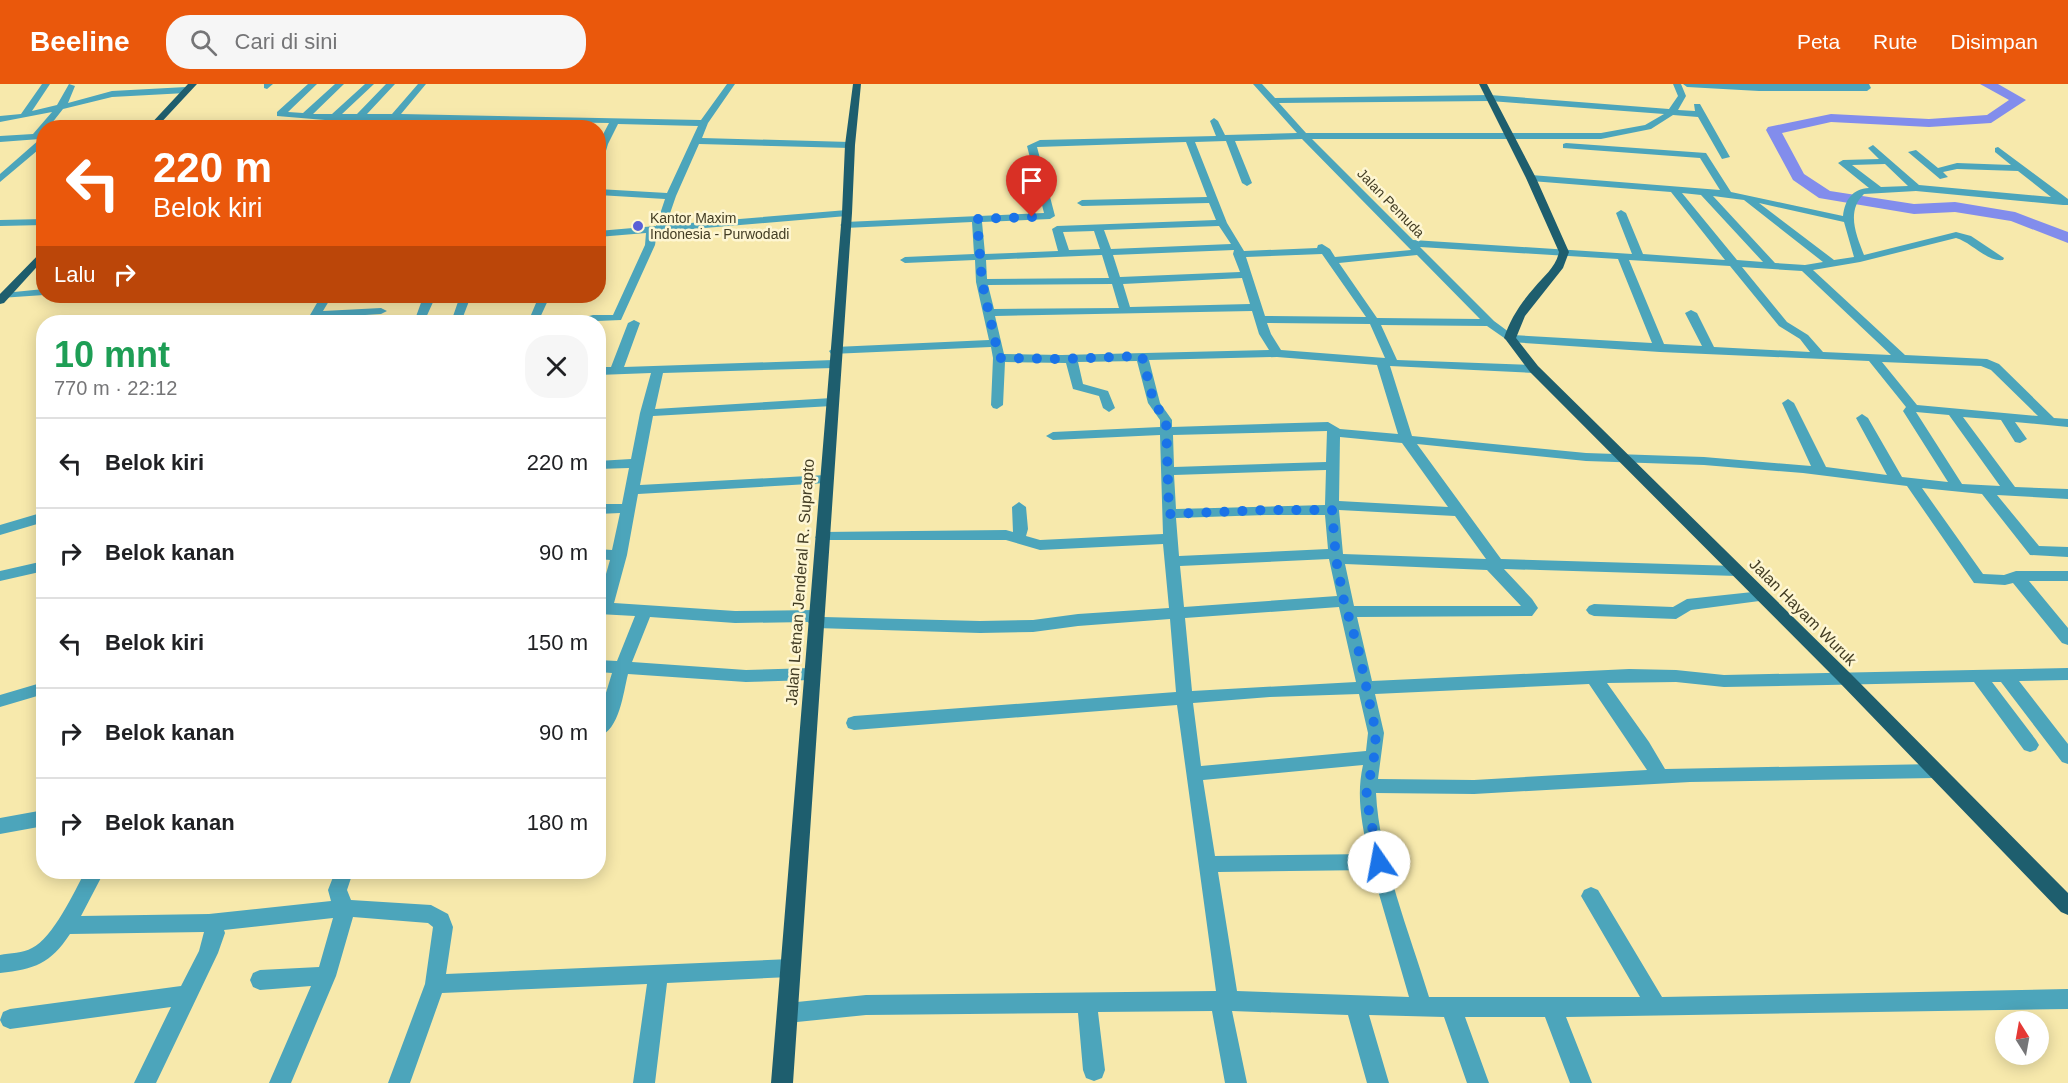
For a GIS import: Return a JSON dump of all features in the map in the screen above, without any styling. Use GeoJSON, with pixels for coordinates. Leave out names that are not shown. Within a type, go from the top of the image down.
{"type":"FeatureCollection","features":[{"type":"Feature","properties":{"kind":"main road","name":"Jalan Letnan Jenderal R. Suprapto"},"geometry":{"type":"LineString","coordinates":[[782,1083],[850,145],[857,84]]}},
{"type":"Feature","properties":{"kind":"main road"},"geometry":{"type":"LineString","coordinates":[[1483,84],[1531,177],[1564,252],[1563,260],[1554,273],[1519,316],[1511,341]]}},
{"type":"Feature","properties":{"kind":"main road"},"geometry":{"type":"LineString","coordinates":[[159,120],[189,87]]}},
{"type":"Feature","properties":{"kind":"main road"},"geometry":{"type":"LineString","coordinates":[[2,299],[36,261]]}},
{"type":"Feature","properties":{"kind":"main road","name":"Jalan Hayam Wuruk"},"geometry":{"type":"LineString","coordinates":[[1511,341],[1534,369],[1844,677],[2068,906]]}},
{"type":"Feature","properties":{"kind":"street"},"geometry":{"type":"LineString","coordinates":[[24,116],[46,84]]}},
{"type":"Feature","properties":{"kind":"street"},"geometry":{"type":"LineString","coordinates":[[104,95],[111,84]]}},
{"type":"Feature","properties":{"kind":"street"},"geometry":{"type":"LineString","coordinates":[[314,84],[280,113],[334,117],[475,120]]}},
{"type":"Feature","properties":{"kind":"street"},"geometry":{"type":"LineString","coordinates":[[306,115],[340,84]]}},
{"type":"Feature","properties":{"kind":"street"},"geometry":{"type":"LineString","coordinates":[[334,117],[370,84]]}},
{"type":"Feature","properties":{"kind":"street"},"geometry":{"type":"LineString","coordinates":[[360,117],[392,84]]}},
{"type":"Feature","properties":{"kind":"street"},"geometry":{"type":"LineString","coordinates":[[392,120],[422,84]]}},
{"type":"Feature","properties":{"kind":"street"},"geometry":{"type":"LineString","coordinates":[[606,318],[617,318],[704,123],[731,84]]}},
{"type":"Feature","properties":{"kind":"street","name":"Jalan Pemuda"},"geometry":{"type":"LineString","coordinates":[[1257,84],[1304,136],[1490,323],[1511,341]]}},
{"type":"Feature","properties":{"kind":"street"},"geometry":{"type":"LineString","coordinates":[[1064,252],[1057,229],[1050,216],[1032,146],[1035,144],[1304,136],[1512,138],[1590,136],[1630,132],[1659,123],[1678,105],[1682,96],[1677,84]]}},
{"type":"Feature","properties":{"kind":"street"},"geometry":{"type":"LineString","coordinates":[[1687,84],[1759,88],[1867,88],[1865,84]]}},
{"type":"Feature","properties":{"kind":"street"},"geometry":{"type":"LineString","coordinates":[[52,120],[71,86]]}},
{"type":"Feature","properties":{"kind":"street"},"geometry":{"type":"LineString","coordinates":[[0,119],[24,116],[104,95],[189,87]]}},
{"type":"Feature","properties":{"kind":"street"},"geometry":{"type":"LineString","coordinates":[[1272,101],[1419,95],[1671,111],[1699,110],[1728,157],[1512,138]]}},
{"type":"Feature","properties":{"kind":"street"},"geometry":{"type":"LineString","coordinates":[[606,138],[615,121]]}},
{"type":"Feature","properties":{"kind":"street"},"geometry":{"type":"LineString","coordinates":[[1214,121],[1247,183]]}},
{"type":"Feature","properties":{"kind":"street"},"geometry":{"type":"LineString","coordinates":[[606,122],[704,123]]}},
{"type":"Feature","properties":{"kind":"street"},"geometry":{"type":"LineString","coordinates":[[0,150],[16,138]]}},
{"type":"Feature","properties":{"kind":"street"},"geometry":{"type":"LineString","coordinates":[[0,139],[36,138]]}},
{"type":"Feature","properties":{"kind":"street"},"geometry":{"type":"LineString","coordinates":[[1190,139],[1222,223],[1238,250],[1265,334],[1277,354]]}},
{"type":"Feature","properties":{"kind":"street"},"geometry":{"type":"LineString","coordinates":[[697,141],[809,142],[850,145]]}},
{"type":"Feature","properties":{"kind":"street"},"geometry":{"type":"LineString","coordinates":[[0,179],[36,142]]}},
{"type":"Feature","properties":{"kind":"street"},"geometry":{"type":"LineString","coordinates":[[1873,148],[1916,188]]}},
{"type":"Feature","properties":{"kind":"street"},"geometry":{"type":"LineString","coordinates":[[1998,150],[2066,202]]}},
{"type":"Feature","properties":{"kind":"street"},"geometry":{"type":"LineString","coordinates":[[1913,152],[1960,191]]}},
{"type":"Feature","properties":{"kind":"street"},"geometry":{"type":"LineString","coordinates":[[1703,155],[1727,194]]}},
{"type":"Feature","properties":{"kind":"street"},"geometry":{"type":"LineString","coordinates":[[1837,155],[1877,189]]}},
{"type":"Feature","properties":{"kind":"street"},"geometry":{"type":"LineString","coordinates":[[1846,162],[1887,161]]}},
{"type":"Feature","properties":{"kind":"street"},"geometry":{"type":"LineString","coordinates":[[1936,171],[1957,166],[2021,168]]}},
{"type":"Feature","properties":{"kind":"street"},"geometry":{"type":"LineString","coordinates":[[1531,177],[1727,194],[1849,216]]}},
{"type":"Feature","properties":{"kind":"street"},"geometry":{"type":"LineString","coordinates":[[1860,259],[1851,238],[1849,216],[1858,193],[1877,189],[1916,188],[2066,202]]}},
{"type":"Feature","properties":{"kind":"street"},"geometry":{"type":"LineString","coordinates":[[1673,189],[1783,324],[1804,338],[1820,356]]}},
{"type":"Feature","properties":{"kind":"street"},"geometry":{"type":"LineString","coordinates":[[1759,191],[1767,201]]}},
{"type":"Feature","properties":{"kind":"street"},"geometry":{"type":"LineString","coordinates":[[606,192],[670,196]]}},
{"type":"Feature","properties":{"kind":"street"},"geometry":{"type":"LineString","coordinates":[[1704,192],[1736,224],[1773,267]]}},
{"type":"Feature","properties":{"kind":"street"},"geometry":{"type":"LineString","coordinates":[[1747,198],[1833,264]]}},
{"type":"Feature","properties":{"kind":"street"},"geometry":{"type":"LineString","coordinates":[[1082,203],[1214,200]]}},
{"type":"Feature","properties":{"kind":"street"},"geometry":{"type":"LineString","coordinates":[[1621,213],[1639,258]]}},
{"type":"Feature","properties":{"kind":"street"},"geometry":{"type":"LineString","coordinates":[[606,233],[846,219],[977,219],[1050,216]]}},
{"type":"Feature","properties":{"kind":"street"},"geometry":{"type":"LineString","coordinates":[[977,219],[982,282],[999,358],[997,405]]}},
{"type":"Feature","properties":{"kind":"street"},"geometry":{"type":"LineString","coordinates":[[0,223],[36,222]]}},
{"type":"Feature","properties":{"kind":"street"},"geometry":{"type":"LineString","coordinates":[[1057,229],[1222,223]]}},
{"type":"Feature","properties":{"kind":"street"},"geometry":{"type":"LineString","coordinates":[[1098,227],[1126,311]]}},
{"type":"Feature","properties":{"kind":"street"},"geometry":{"type":"LineString","coordinates":[[905,260],[1064,252],[1238,250],[1327,253],[1416,248],[1564,252],[1805,268],[1860,259],[1952,235],[1967,238],[1999,258]]}},
{"type":"Feature","properties":{"kind":"street"},"geometry":{"type":"LineString","coordinates":[[606,608],[735,617],[1001,627],[1178,614],[1346,607],[1383,610],[1527,612],[1530,608],[1527,603],[1495,565],[1407,440],[1398,417],[1388,362],[1374,321],[1327,253]]}},
{"type":"Feature","properties":{"kind":"street"},"geometry":{"type":"LineString","coordinates":[[1623,257],[1660,348]]}},
{"type":"Feature","properties":{"kind":"street"},"geometry":{"type":"LineString","coordinates":[[1805,268],[1902,358]]}},
{"type":"Feature","properties":{"kind":"street"},"geometry":{"type":"LineString","coordinates":[[982,282],[1116,281],[1246,275]]}},
{"type":"Feature","properties":{"kind":"street"},"geometry":{"type":"LineString","coordinates":[[2,299],[36,293]]}},
{"type":"Feature","properties":{"kind":"street"},"geometry":{"type":"LineString","coordinates":[[988,312],[1041,313],[1258,307]]}},
{"type":"Feature","properties":{"kind":"street"},"geometry":{"type":"LineString","coordinates":[[343,315],[381,310]]}},
{"type":"Feature","properties":{"kind":"street"},"geometry":{"type":"LineString","coordinates":[[1691,313],[1710,350]]}},
{"type":"Feature","properties":{"kind":"street"},"geometry":{"type":"LineString","coordinates":[[1261,319],[1490,323]]}},
{"type":"Feature","properties":{"kind":"street"},"geometry":{"type":"LineString","coordinates":[[616,371],[634,323]]}},
{"type":"Feature","properties":{"kind":"street"},"geometry":{"type":"LineString","coordinates":[[1511,341],[1989,363],[2050,421]]}},
{"type":"Feature","properties":{"kind":"street"},"geometry":{"type":"LineString","coordinates":[[606,371],[835,357],[994,343]]}},
{"type":"Feature","properties":{"kind":"street"},"geometry":{"type":"LineString","coordinates":[[999,358],[1277,354],[1534,369]]}},
{"type":"Feature","properties":{"kind":"street"},"geometry":{"type":"LineString","coordinates":[[1142,356],[1154,403],[1166,420],[1170,539],[1174,561],[1188,736],[1236,1083]]}},
{"type":"Feature","properties":{"kind":"street"},"geometry":{"type":"LineString","coordinates":[[1071,358],[1077,386],[1104,394],[1109,408]]}},
{"type":"Feature","properties":{"kind":"street"},"geometry":{"type":"LineString","coordinates":[[1873,358],[1913,408],[2068,423]]}},
{"type":"Feature","properties":{"kind":"street"},"geometry":{"type":"LineString","coordinates":[[606,596],[620,555],[646,412],[658,369]]}},
{"type":"Feature","properties":{"kind":"street"},"geometry":{"type":"LineString","coordinates":[[646,412],[832,402]]}},
{"type":"Feature","properties":{"kind":"street"},"geometry":{"type":"LineString","coordinates":[[1788,404],[1821,472]]}},
{"type":"Feature","properties":{"kind":"street"},"geometry":{"type":"LineString","coordinates":[[1913,408],[1909,411],[1958,488]]}},
{"type":"Feature","properties":{"kind":"street"},"geometry":{"type":"LineString","coordinates":[[1952,410],[2012,492]]}},
{"type":"Feature","properties":{"kind":"street"},"geometry":{"type":"LineString","coordinates":[[2005,416],[2020,440]]}},
{"type":"Feature","properties":{"kind":"street"},"geometry":{"type":"LineString","coordinates":[[1862,418],[1903,481],[1979,579],[2005,580],[2016,576],[2068,576]]}},
{"type":"Feature","properties":{"kind":"street"},"geometry":{"type":"LineString","coordinates":[[1053,436],[1328,426],[1334,429],[1333,508],[1336,556],[1376,733],[1374,757],[1366,786],[1368,809],[1379,862],[1422,1006]]}},
{"type":"Feature","properties":{"kind":"street"},"geometry":{"type":"LineString","coordinates":[[1334,432],[1622,458],[1704,461],[1958,488],[2068,494]]}},
{"type":"Feature","properties":{"kind":"street"},"geometry":{"type":"LineString","coordinates":[[606,465],[637,463]]}},
{"type":"Feature","properties":{"kind":"street"},"geometry":{"type":"LineString","coordinates":[[1168,471],[1333,466]]}},
{"type":"Feature","properties":{"kind":"street"},"geometry":{"type":"LineString","coordinates":[[633,490],[826,479]]}},
{"type":"Feature","properties":{"kind":"street"},"geometry":{"type":"LineString","coordinates":[[1986,490],[2035,550],[2068,552]]}},
{"type":"Feature","properties":{"kind":"street"},"geometry":{"type":"LineString","coordinates":[[1018,537],[1021,529],[1019,507]]}},
{"type":"Feature","properties":{"kind":"street"},"geometry":{"type":"LineString","coordinates":[[606,509],[630,508]]}},
{"type":"Feature","properties":{"kind":"street"},"geometry":{"type":"LineString","coordinates":[[1169,514],[1333,508],[1459,512]]}},
{"type":"Feature","properties":{"kind":"street"},"geometry":{"type":"LineString","coordinates":[[0,530],[36,519]]}},
{"type":"Feature","properties":{"kind":"street"},"geometry":{"type":"LineString","coordinates":[[822,537],[1006,535],[1040,545],[1170,539]]}},
{"type":"Feature","properties":{"kind":"street"},"geometry":{"type":"LineString","coordinates":[[606,555],[620,555]]}},
{"type":"Feature","properties":{"kind":"street"},"geometry":{"type":"LineString","coordinates":[[1174,561],[1336,556],[1495,565],[1737,571]]}},
{"type":"Feature","properties":{"kind":"street"},"geometry":{"type":"LineString","coordinates":[[0,576],[36,568]]}},
{"type":"Feature","properties":{"kind":"street"},"geometry":{"type":"LineString","coordinates":[[2016,576],[2068,639]]}},
{"type":"Feature","properties":{"kind":"street"},"geometry":{"type":"LineString","coordinates":[[1594,610],[1676,613],[1687,605],[1762,596]]}},
{"type":"Feature","properties":{"kind":"street"},"geometry":{"type":"LineString","coordinates":[[606,722],[622,668],[644,612]]}},
{"type":"Feature","properties":{"kind":"street"},"geometry":{"type":"LineString","coordinates":[[606,667],[746,676],[811,674]]}},
{"type":"Feature","properties":{"kind":"street"},"geometry":{"type":"LineString","coordinates":[[854,723],[1270,691],[1480,684],[1593,676],[1676,676],[1724,681],[2068,674]]}},
{"type":"Feature","properties":{"kind":"street"},"geometry":{"type":"LineString","coordinates":[[1978,675],[2030,745]]}},
{"type":"Feature","properties":{"kind":"street"},"geometry":{"type":"LineString","coordinates":[[2005,675],[2068,757]]}},
{"type":"Feature","properties":{"kind":"street"},"geometry":{"type":"LineString","coordinates":[[1593,676],[1643,747],[1660,776]]}},
{"type":"Feature","properties":{"kind":"street"},"geometry":{"type":"LineString","coordinates":[[0,701],[36,687]]}},
{"type":"Feature","properties":{"kind":"street"},"geometry":{"type":"LineString","coordinates":[[1195,774],[1374,757]]}},
{"type":"Feature","properties":{"kind":"street"},"geometry":{"type":"LineString","coordinates":[[1366,786],[1474,787],[1660,776],[1935,771]]}},
{"type":"Feature","properties":{"kind":"street"},"geometry":{"type":"LineString","coordinates":[[0,826],[36,819]]}},
{"type":"Feature","properties":{"kind":"street"},"geometry":{"type":"LineString","coordinates":[[1207,864],[1284,865],[1379,862]]}},
{"type":"Feature","properties":{"kind":"street"},"geometry":{"type":"LineString","coordinates":[[0,963],[30,959],[43,953],[64,925],[90,879]]}},
{"type":"Feature","properties":{"kind":"street"},"geometry":{"type":"LineString","coordinates":[[341,879],[337,887],[339,900],[346,908]]}},
{"type":"Feature","properties":{"kind":"street"},"geometry":{"type":"LineString","coordinates":[[1591,896],[1657,1007]]}},
{"type":"Feature","properties":{"kind":"street"},"geometry":{"type":"LineString","coordinates":[[64,925],[209,923],[346,908],[438,916],[443,927],[435,984],[399,1083]]}},
{"type":"Feature","properties":{"kind":"street"},"geometry":{"type":"LineString","coordinates":[[280,1083],[326,976],[346,908]]}},
{"type":"Feature","properties":{"kind":"street"},"geometry":{"type":"LineString","coordinates":[[145,1083],[189,995],[215,933],[209,923]]}},
{"type":"Feature","properties":{"kind":"street"},"geometry":{"type":"LineString","coordinates":[[435,984],[790,968]]}},
{"type":"Feature","properties":{"kind":"street"},"geometry":{"type":"LineString","coordinates":[[644,1083],[658,975]]}},
{"type":"Feature","properties":{"kind":"street"},"geometry":{"type":"LineString","coordinates":[[260,980],[326,976]]}},
{"type":"Feature","properties":{"kind":"street"},"geometry":{"type":"LineString","coordinates":[[10,1019],[189,995]]}},
{"type":"Feature","properties":{"kind":"street"},"geometry":{"type":"LineString","coordinates":[[787,1013],[866,1005],[1224,1001],[1356,1006],[1657,1007],[2068,999]]}},
{"type":"Feature","properties":{"kind":"street"},"geometry":{"type":"LineString","coordinates":[[1087,1003],[1094,1070]]}},
{"type":"Feature","properties":{"kind":"street"},"geometry":{"type":"LineString","coordinates":[[1356,1006],[1378,1083]]}},
{"type":"Feature","properties":{"kind":"street"},"geometry":{"type":"LineString","coordinates":[[1450,1006],[1478,1083]]}},
{"type":"Feature","properties":{"kind":"street"},"geometry":{"type":"LineString","coordinates":[[1551,1006],[1581,1083]]}},
{"type":"Feature","properties":{"kind":"waterway"},"geometry":{"type":"LineString","coordinates":[[1987,84],[2019,100],[1991,119],[1929,123],[1831,118],[1773,130],[1798,177],[1825,195],[1914,209],[1955,207],[2015,217],[2068,238]]}},
{"type":"Feature","properties":{"kind":"place","name":"Kantor Maxim Indonesia - Purwodadi"},"geometry":{"type":"Point","coordinates":[638,226]}},
{"type":"Feature","properties":{"kind":"route"},"geometry":{"type":"LineString","coordinates":[[1032,217],[977,219],[982,282],[999,358],[1062,359],[1142,356],[1154,403],[1166,420],[1169,514],[1332,510],[1336,559],[1344,601],[1358,648],[1376,733],[1376,745],[1366,786],[1366,796],[1379,862]]}}]}
